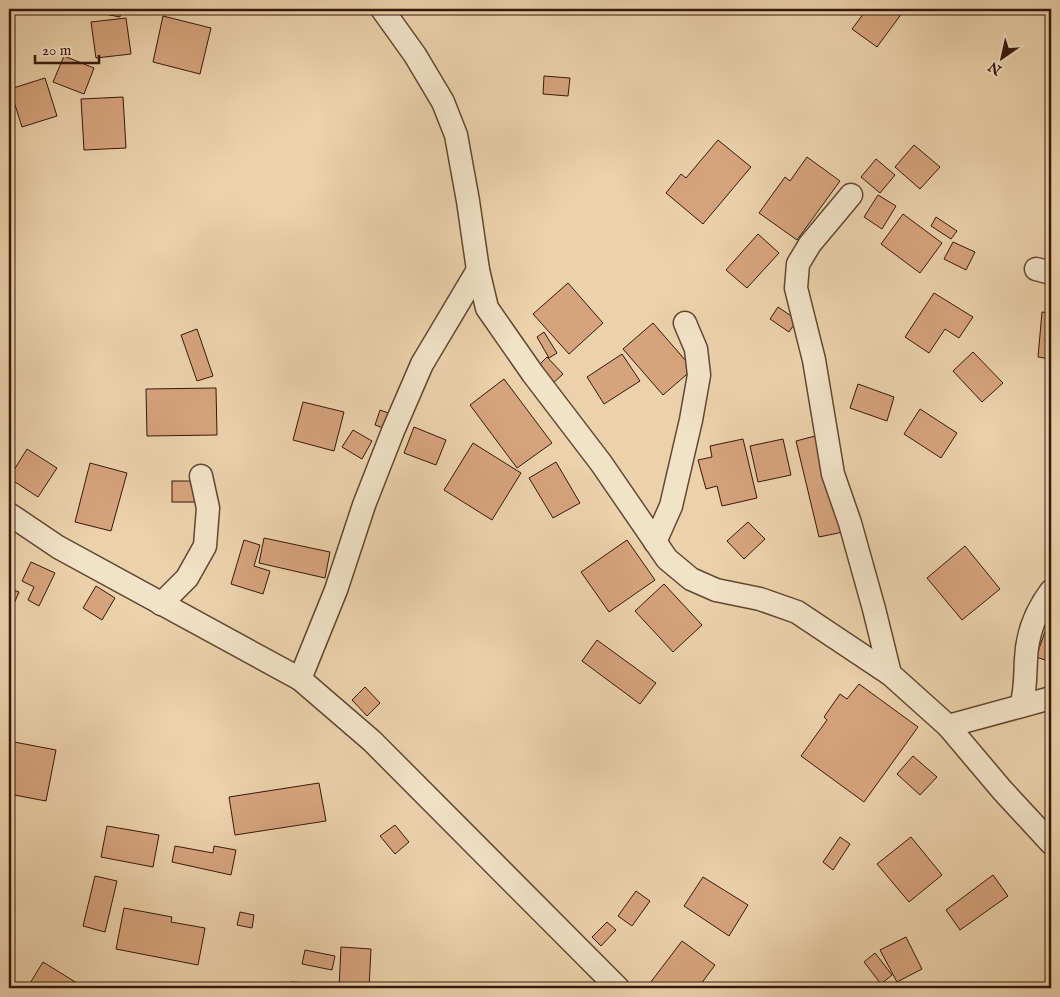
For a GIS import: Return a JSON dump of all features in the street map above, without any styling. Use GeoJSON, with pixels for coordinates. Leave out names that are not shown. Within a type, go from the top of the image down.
{"type":"FeatureCollection","features":[{"type":"Feature","properties":{"kind":"street"},"geometry":{"type":"LineString","coordinates":[[382,9],[416,54],[443,102],[456,136],[478,270],[487,308],[507,338],[601,463],[667,559],[691,579],[716,590],[760,599],[797,612],[890,674],[948,726],[1002,790],[1051,843]]}},
{"type":"Feature","properties":{"kind":"street"},"geometry":{"type":"LineString","coordinates":[[852,195],[810,244],[798,264],[796,288],[814,360],[833,474],[850,522],[890,674]]}},
{"type":"Feature","properties":{"kind":"street"},"geometry":{"type":"LineString","coordinates":[[300,679],[336,590],[364,506],[411,389],[422,364],[478,270]]}},
{"type":"Feature","properties":{"kind":"street"},"geometry":{"type":"LineString","coordinates":[[655,542],[671,506],[699,376],[696,349],[685,323]]}},
{"type":"Feature","properties":{"kind":"street"},"geometry":{"type":"LineString","coordinates":[[161,604],[187,578],[205,546],[208,508],[201,476]]}},
{"type":"Feature","properties":{"kind":"street"},"geometry":{"type":"LineString","coordinates":[[9,514],[58,547],[300,679],[372,741],[618,988]]}},
{"type":"Feature","properties":{"kind":"street"},"geometry":{"type":"LineString","coordinates":[[1020,706],[1024,695],[1026,657],[1030,630],[1042,603],[1051,591]]}},
{"type":"Feature","properties":{"kind":"street"},"geometry":{"type":"LineString","coordinates":[[948,726],[1051,698]]}},
{"type":"Feature","properties":{"kind":"building"},"geometry":{"type":"Polygon","coordinates":[[[90,9],[121,9],[120,17],[89,11],[90,9]]]}},
{"type":"Feature","properties":{"kind":"building"},"geometry":{"type":"Polygon","coordinates":[[[867,9],[905,9],[877,47],[852,29],[867,9]]]}},
{"type":"Feature","properties":{"kind":"building"},"geometry":{"type":"Polygon","coordinates":[[[163,16],[211,28],[200,74],[153,62],[163,16]]]}},
{"type":"Feature","properties":{"kind":"building"},"geometry":{"type":"Polygon","coordinates":[[[126,18],[131,54],[96,58],[91,22],[126,18]]]}},
{"type":"Feature","properties":{"kind":"building"},"geometry":{"type":"Polygon","coordinates":[[[64,56],[94,68],[84,94],[53,82],[64,56]]]}},
{"type":"Feature","properties":{"kind":"building"},"geometry":{"type":"Polygon","coordinates":[[[544,76],[570,78],[568,96],[543,94],[544,76]]]}},
{"type":"Feature","properties":{"kind":"building"},"geometry":{"type":"Polygon","coordinates":[[[45,78],[57,116],[22,127],[10,89],[45,78]]]}},
{"type":"Feature","properties":{"kind":"building"},"geometry":{"type":"Polygon","coordinates":[[[123,97],[126,148],[84,150],[81,99],[123,97]]]}},
{"type":"Feature","properties":{"kind":"building"},"geometry":{"type":"Polygon","coordinates":[[[718,140],[751,167],[703,224],[666,193],[681,174],[686,178],[718,140]]]}},
{"type":"Feature","properties":{"kind":"building"},"geometry":{"type":"Polygon","coordinates":[[[914,145],[940,167],[920,189],[895,167],[914,145]]]}},
{"type":"Feature","properties":{"kind":"building"},"geometry":{"type":"Polygon","coordinates":[[[807,157],[840,181],[797,240],[759,213],[785,177],[790,181],[807,157]]]}},
{"type":"Feature","properties":{"kind":"building"},"geometry":{"type":"Polygon","coordinates":[[[876,159],[895,175],[880,193],[861,177],[876,159]]]}},
{"type":"Feature","properties":{"kind":"building"},"geometry":{"type":"Polygon","coordinates":[[[878,195],[896,206],[882,229],[864,217],[878,195]]]}},
{"type":"Feature","properties":{"kind":"building"},"geometry":{"type":"Polygon","coordinates":[[[903,214],[942,243],[920,273],[881,244],[903,214]]]}},
{"type":"Feature","properties":{"kind":"building"},"geometry":{"type":"Polygon","coordinates":[[[936,217],[957,231],[951,239],[931,226],[936,217]]]}},
{"type":"Feature","properties":{"kind":"building"},"geometry":{"type":"Polygon","coordinates":[[[758,234],[779,253],[747,288],[726,270],[758,234]]]}},
{"type":"Feature","properties":{"kind":"building"},"geometry":{"type":"Polygon","coordinates":[[[953,242],[975,252],[966,270],[944,259],[953,242]]]}},
{"type":"Feature","properties":{"kind":"building"},"geometry":{"type":"Polygon","coordinates":[[[568,283],[603,323],[569,354],[533,314],[568,283]]]}},
{"type":"Feature","properties":{"kind":"building"},"geometry":{"type":"Polygon","coordinates":[[[934,293],[973,317],[959,338],[945,329],[929,353],[905,337],[934,293]]]}},
{"type":"Feature","properties":{"kind":"building"},"geometry":{"type":"Polygon","coordinates":[[[778,307],[797,320],[789,332],[770,319],[778,307]]]}},
{"type":"Feature","properties":{"kind":"building"},"geometry":{"type":"Polygon","coordinates":[[[1042,312],[1051,313],[1051,359],[1038,357],[1042,312]]]}},
{"type":"Feature","properties":{"kind":"building"},"geometry":{"type":"Polygon","coordinates":[[[653,323],[693,369],[663,395],[623,349],[653,323]]]}},
{"type":"Feature","properties":{"kind":"building"},"geometry":{"type":"Polygon","coordinates":[[[197,329],[213,376],[197,381],[181,335],[197,329]]]}},
{"type":"Feature","properties":{"kind":"building"},"geometry":{"type":"Polygon","coordinates":[[[544,332],[557,353],[549,358],[537,337],[544,332]]]}},
{"type":"Feature","properties":{"kind":"building"},"geometry":{"type":"Polygon","coordinates":[[[973,352],[1003,383],[982,402],[953,371],[973,352]]]}},
{"type":"Feature","properties":{"kind":"building"},"geometry":{"type":"Polygon","coordinates":[[[622,354],[640,381],[604,404],[587,377],[622,354]]]}},
{"type":"Feature","properties":{"kind":"building"},"geometry":{"type":"Polygon","coordinates":[[[547,357],[563,374],[551,385],[536,368],[547,357]]]}},
{"type":"Feature","properties":{"kind":"building"},"geometry":{"type":"Polygon","coordinates":[[[504,379],[552,443],[517,468],[470,405],[504,379]]]}},
{"type":"Feature","properties":{"kind":"building"},"geometry":{"type":"Polygon","coordinates":[[[858,384],[894,397],[887,421],[850,408],[858,384]]]}},
{"type":"Feature","properties":{"kind":"building"},"geometry":{"type":"Polygon","coordinates":[[[216,388],[217,435],[147,436],[146,389],[216,388]]]}},
{"type":"Feature","properties":{"kind":"building"},"geometry":{"type":"Polygon","coordinates":[[[303,402],[344,412],[334,451],[293,440],[303,402]]]}},
{"type":"Feature","properties":{"kind":"building"},"geometry":{"type":"Polygon","coordinates":[[[920,409],[957,433],[941,458],[904,434],[920,409]]]}},
{"type":"Feature","properties":{"kind":"building"},"geometry":{"type":"Polygon","coordinates":[[[380,410],[394,415],[389,430],[375,425],[380,410]]]}},
{"type":"Feature","properties":{"kind":"building"},"geometry":{"type":"Polygon","coordinates":[[[414,427],[446,440],[436,465],[404,453],[414,427]]]}},
{"type":"Feature","properties":{"kind":"building"},"geometry":{"type":"Polygon","coordinates":[[[353,430],[372,441],[362,459],[342,447],[353,430]]]}},
{"type":"Feature","properties":{"kind":"building"},"geometry":{"type":"Polygon","coordinates":[[[819,435],[843,532],[819,537],[796,441],[819,435]]]}},
{"type":"Feature","properties":{"kind":"building"},"geometry":{"type":"Polygon","coordinates":[[[743,439],[757,498],[722,506],[717,486],[706,489],[698,460],[712,457],[710,446],[743,439]]]}},
{"type":"Feature","properties":{"kind":"building"},"geometry":{"type":"Polygon","coordinates":[[[783,439],[791,475],[758,482],[750,446],[783,439]]]}},
{"type":"Feature","properties":{"kind":"building"},"geometry":{"type":"Polygon","coordinates":[[[473,443],[521,473],[492,520],[444,490],[473,443]]]}},
{"type":"Feature","properties":{"kind":"building"},"geometry":{"type":"Polygon","coordinates":[[[27,449],[57,468],[38,497],[9,478],[27,449]]]}},
{"type":"Feature","properties":{"kind":"building"},"geometry":{"type":"Polygon","coordinates":[[[556,462],[580,503],[553,518],[529,478],[556,462]]]}},
{"type":"Feature","properties":{"kind":"building"},"geometry":{"type":"Polygon","coordinates":[[[90,463],[127,473],[111,531],[75,522],[90,463]]]}},
{"type":"Feature","properties":{"kind":"building"},"geometry":{"type":"Polygon","coordinates":[[[172,481],[201,481],[201,502],[172,502],[172,481]]]}},
{"type":"Feature","properties":{"kind":"building"},"geometry":{"type":"Polygon","coordinates":[[[748,522],[765,539],[744,559],[727,541],[748,522]]]}},
{"type":"Feature","properties":{"kind":"building"},"geometry":{"type":"Polygon","coordinates":[[[264,538],[330,552],[325,578],[259,563],[264,538]]]}},
{"type":"Feature","properties":{"kind":"building"},"geometry":{"type":"Polygon","coordinates":[[[244,540],[260,545],[254,566],[270,571],[263,594],[231,584],[244,540]]]}},
{"type":"Feature","properties":{"kind":"building"},"geometry":{"type":"Polygon","coordinates":[[[627,540],[655,580],[609,612],[581,572],[627,540]]]}},
{"type":"Feature","properties":{"kind":"building"},"geometry":{"type":"Polygon","coordinates":[[[965,546],[1000,589],[962,620],[927,578],[965,546]]]}},
{"type":"Feature","properties":{"kind":"building"},"geometry":{"type":"Polygon","coordinates":[[[31,562],[55,573],[39,606],[28,600],[34,587],[22,581],[31,562]]]}},
{"type":"Feature","properties":{"kind":"building"},"geometry":{"type":"Polygon","coordinates":[[[664,584],[702,625],[673,652],[635,611],[664,584]]]}},
{"type":"Feature","properties":{"kind":"building"},"geometry":{"type":"Polygon","coordinates":[[[96,586],[115,598],[102,620],[83,608],[96,586]]]}},
{"type":"Feature","properties":{"kind":"building"},"geometry":{"type":"Polygon","coordinates":[[[9,588],[19,592],[9,615],[9,588]]]}},
{"type":"Feature","properties":{"kind":"building"},"geometry":{"type":"Polygon","coordinates":[[[1051,615],[1051,662],[1036,657],[1051,615]]]}},
{"type":"Feature","properties":{"kind":"building"},"geometry":{"type":"Polygon","coordinates":[[[597,640],[656,683],[640,704],[582,661],[597,640]]]}},
{"type":"Feature","properties":{"kind":"building"},"geometry":{"type":"Polygon","coordinates":[[[859,684],[918,727],[864,802],[801,756],[827,720],[824,717],[840,694],[847,699],[859,684]]]}},
{"type":"Feature","properties":{"kind":"building"},"geometry":{"type":"Polygon","coordinates":[[[365,687],[380,703],[367,716],[352,700],[365,687]]]}},
{"type":"Feature","properties":{"kind":"building"},"geometry":{"type":"Polygon","coordinates":[[[9,741],[56,750],[46,801],[9,794],[9,741]]]}},
{"type":"Feature","properties":{"kind":"building"},"geometry":{"type":"Polygon","coordinates":[[[913,756],[937,777],[920,795],[897,774],[913,756]]]}},
{"type":"Feature","properties":{"kind":"building"},"geometry":{"type":"Polygon","coordinates":[[[319,783],[326,821],[235,835],[229,797],[319,783]]]}},
{"type":"Feature","properties":{"kind":"building"},"geometry":{"type":"Polygon","coordinates":[[[395,825],[409,842],[395,854],[380,836],[395,825]]]}},
{"type":"Feature","properties":{"kind":"building"},"geometry":{"type":"Polygon","coordinates":[[[107,826],[159,835],[153,867],[101,857],[107,826]]]}},
{"type":"Feature","properties":{"kind":"building"},"geometry":{"type":"Polygon","coordinates":[[[840,837],[850,844],[833,870],[823,862],[840,837]]]}},
{"type":"Feature","properties":{"kind":"building"},"geometry":{"type":"Polygon","coordinates":[[[911,837],[942,875],[909,902],[877,864],[911,837]]]}},
{"type":"Feature","properties":{"kind":"building"},"geometry":{"type":"Polygon","coordinates":[[[175,846],[213,853],[214,846],[236,850],[231,875],[172,862],[175,846]]]}},
{"type":"Feature","properties":{"kind":"building"},"geometry":{"type":"Polygon","coordinates":[[[993,875],[1008,896],[960,930],[946,910],[993,875]]]}},
{"type":"Feature","properties":{"kind":"building"},"geometry":{"type":"Polygon","coordinates":[[[95,876],[117,881],[105,932],[83,926],[95,876]]]}},
{"type":"Feature","properties":{"kind":"building"},"geometry":{"type":"Polygon","coordinates":[[[703,877],[748,905],[729,936],[684,906],[703,877]]]}},
{"type":"Feature","properties":{"kind":"building"},"geometry":{"type":"Polygon","coordinates":[[[636,891],[650,901],[632,926],[618,916],[636,891]]]}},
{"type":"Feature","properties":{"kind":"building"},"geometry":{"type":"Polygon","coordinates":[[[124,908],[172,917],[171,922],[205,928],[198,965],[116,949],[124,908]]]}},
{"type":"Feature","properties":{"kind":"building"},"geometry":{"type":"Polygon","coordinates":[[[240,912],[254,915],[252,928],[237,925],[240,912]]]}},
{"type":"Feature","properties":{"kind":"building"},"geometry":{"type":"Polygon","coordinates":[[[607,922],[616,930],[601,946],[592,937],[607,922]]]}},
{"type":"Feature","properties":{"kind":"building"},"geometry":{"type":"Polygon","coordinates":[[[906,937],[922,969],[897,982],[880,950],[906,937]]]}},
{"type":"Feature","properties":{"kind":"building"},"geometry":{"type":"Polygon","coordinates":[[[682,941],[715,965],[698,988],[647,987],[682,941]]]}},
{"type":"Feature","properties":{"kind":"building"},"geometry":{"type":"Polygon","coordinates":[[[341,947],[371,949],[369,988],[339,988],[341,947]]]}},
{"type":"Feature","properties":{"kind":"building"},"geometry":{"type":"Polygon","coordinates":[[[305,950],[335,956],[332,970],[302,964],[305,950]]]}},
{"type":"Feature","properties":{"kind":"building"},"geometry":{"type":"Polygon","coordinates":[[[875,953],[892,975],[881,984],[864,962],[875,953]]]}},
{"type":"Feature","properties":{"kind":"building"},"geometry":{"type":"Polygon","coordinates":[[[43,962],[85,988],[27,988],[43,962]]]}},
{"type":"Feature","properties":{"kind":"building"},"geometry":{"type":"Polygon","coordinates":[[[291,982],[333,984],[333,988],[290,988],[291,982]]]}}]}
